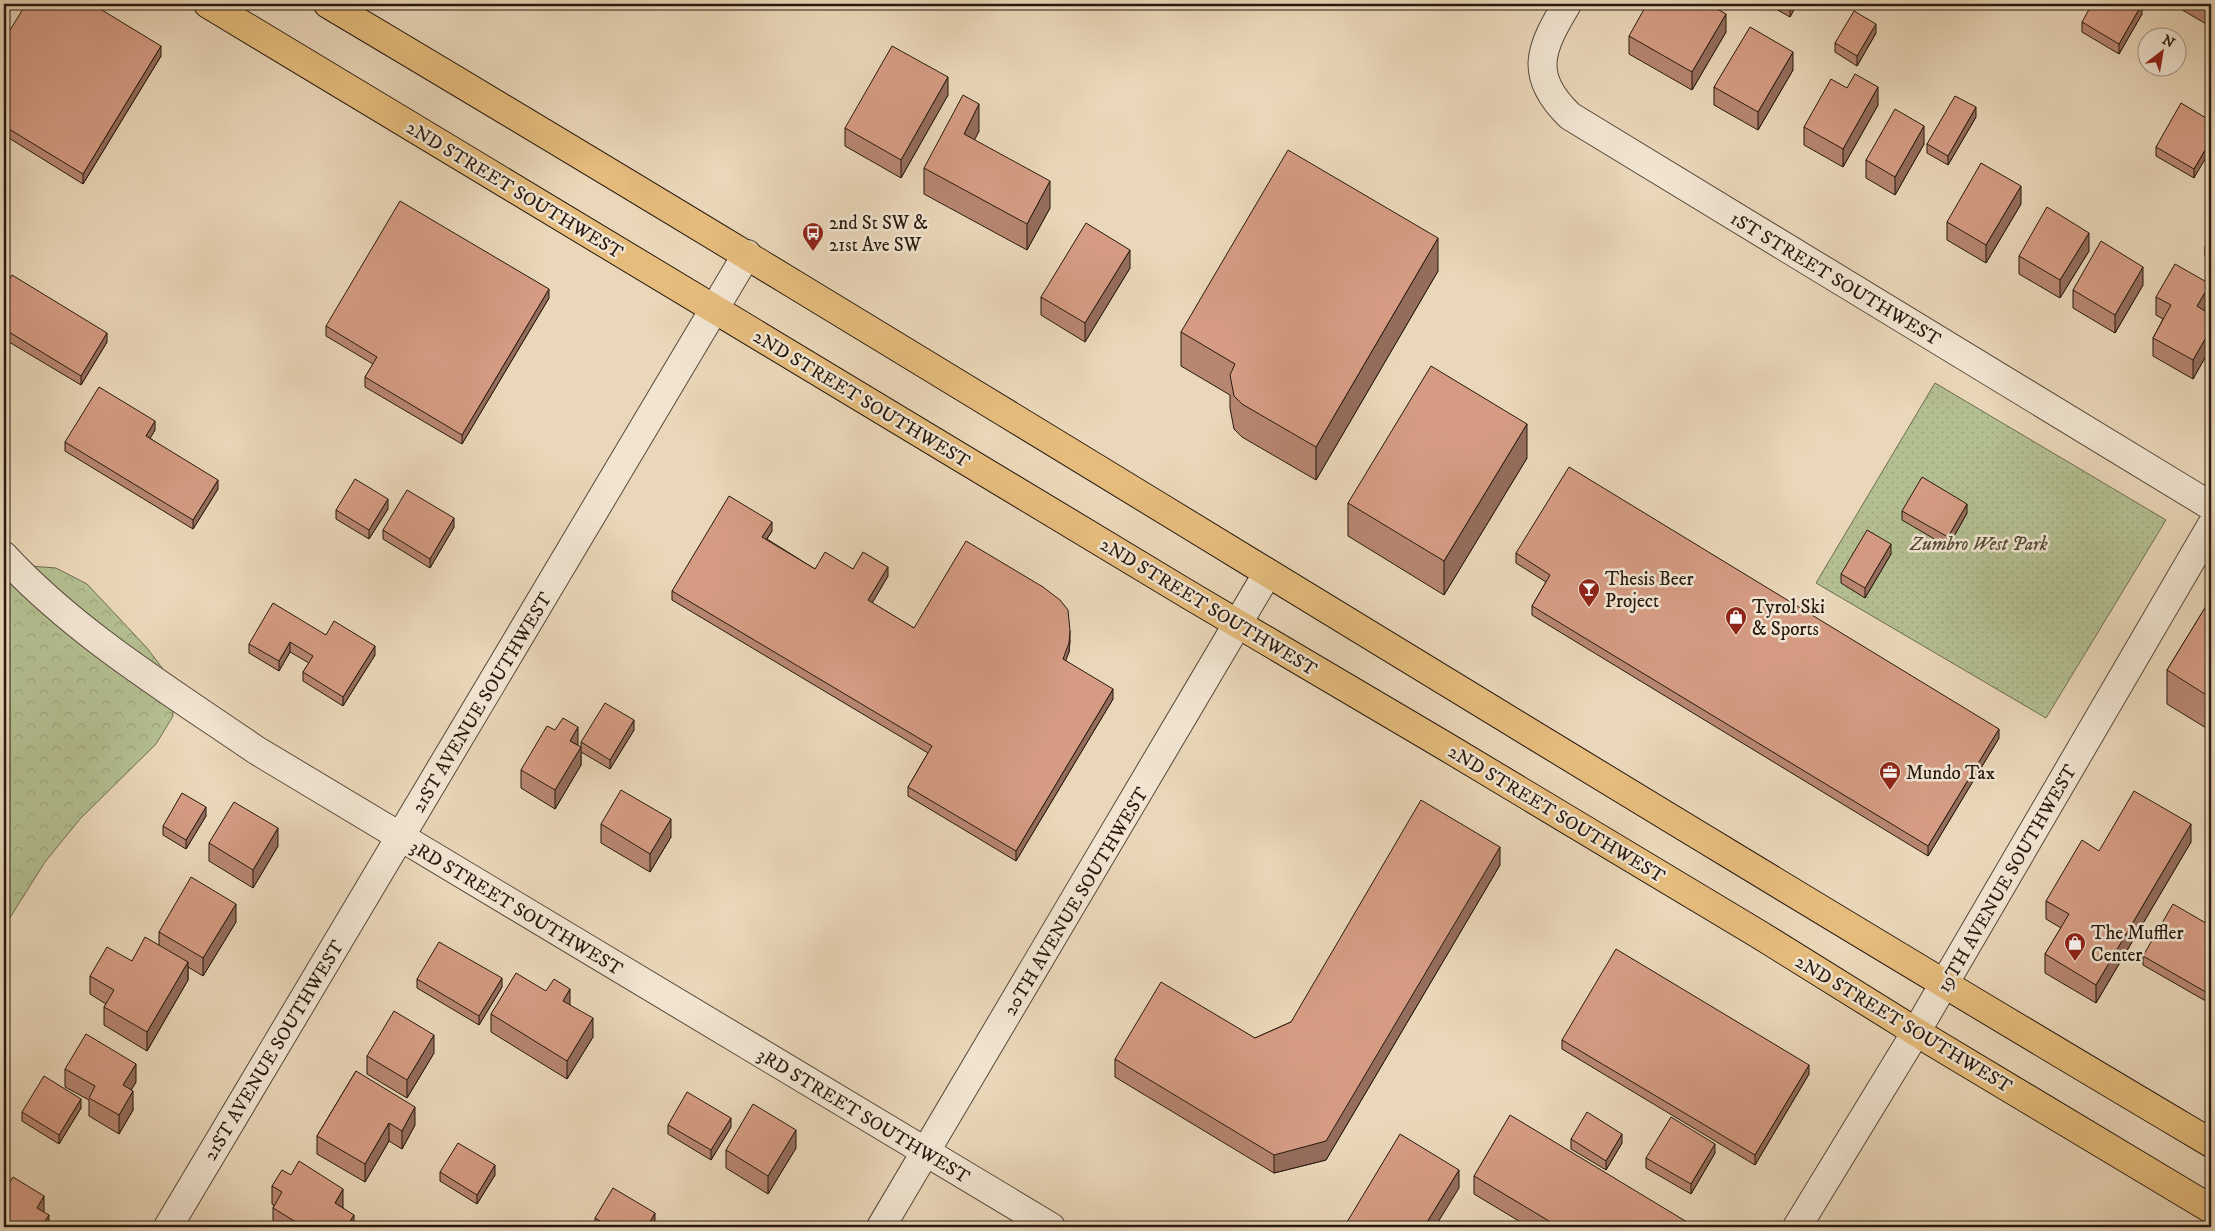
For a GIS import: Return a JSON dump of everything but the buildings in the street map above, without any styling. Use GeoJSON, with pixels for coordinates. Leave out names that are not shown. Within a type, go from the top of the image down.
{"type":"FeatureCollection","features":[{"type":"Feature","properties":{"kind":"main road"},"geometry":{"type":"LineString","coordinates":[[328,4],[747,254],[1267,574],[1489,706],[1944,984],[2211,1143]]}},
{"type":"Feature","properties":{"kind":"main road","name":"2ND STREET SOUTHWEST"},"geometry":{"type":"LineString","coordinates":[[219,5],[714,309],[1760,935],[1916,1032],[2211,1209]]}},
{"type":"Feature","properties":{"kind":"street","name":"1ST STREET SOUTHWEST"},"geometry":{"type":"LineString","coordinates":[[1567,4],[1546,45],[1542,72],[1547,90],[1570,116],[2211,506]]}},
{"type":"Feature","properties":{"kind":"street","name":"21ST AVENUE SOUTHWEST"},"geometry":{"type":"LineString","coordinates":[[168,1227],[747,254]]}},
{"type":"Feature","properties":{"kind":"street","name":"19TH AVENUE SOUTHWEST"},"geometry":{"type":"LineString","coordinates":[[1797,1227],[1916,1032],[2211,526]]}},
{"type":"Feature","properties":{"kind":"street","name":"3RD STREET SOUTHWEST"},"geometry":{"type":"LineString","coordinates":[[4,556],[40,592],[106,645],[176,696],[256,750],[1050,1227]]}},
{"type":"Feature","properties":{"kind":"street","name":"20TH AVENUE SOUTHWEST"},"geometry":{"type":"LineString","coordinates":[[882,1227],[1267,574]]}},
{"type":"Feature","properties":{"kind":"green space","name":"Zumbro West Park"},"geometry":{"type":"Polygon","coordinates":[[[1935,383],[2166,520],[2046,718],[1816,583],[1935,383]]]}},
{"type":"Feature","properties":{"kind":"green space"},"geometry":{"type":"Polygon","coordinates":[[[4,564],[56,568],[87,584],[147,648],[169,677],[173,716],[156,744],[80,819],[45,862],[4,927],[4,564]]]}},
{"type":"Feature","properties":{"kind":"place","name":"2nd St SW & 21st Ave SW"},"geometry":{"type":"Point","coordinates":[813,252]}},
{"type":"Feature","properties":{"kind":"place","name":"Thesis Beer Project"},"geometry":{"type":"Point","coordinates":[1589,608]}},
{"type":"Feature","properties":{"kind":"place","name":"Tyrol Ski & Sports"},"geometry":{"type":"Point","coordinates":[1736,636]}},
{"type":"Feature","properties":{"kind":"place","name":"Mundo Tax"},"geometry":{"type":"Point","coordinates":[1890,791]}},
{"type":"Feature","properties":{"kind":"place","name":"The Muffler Center"},"geometry":{"type":"Point","coordinates":[2075,962]}}]}
